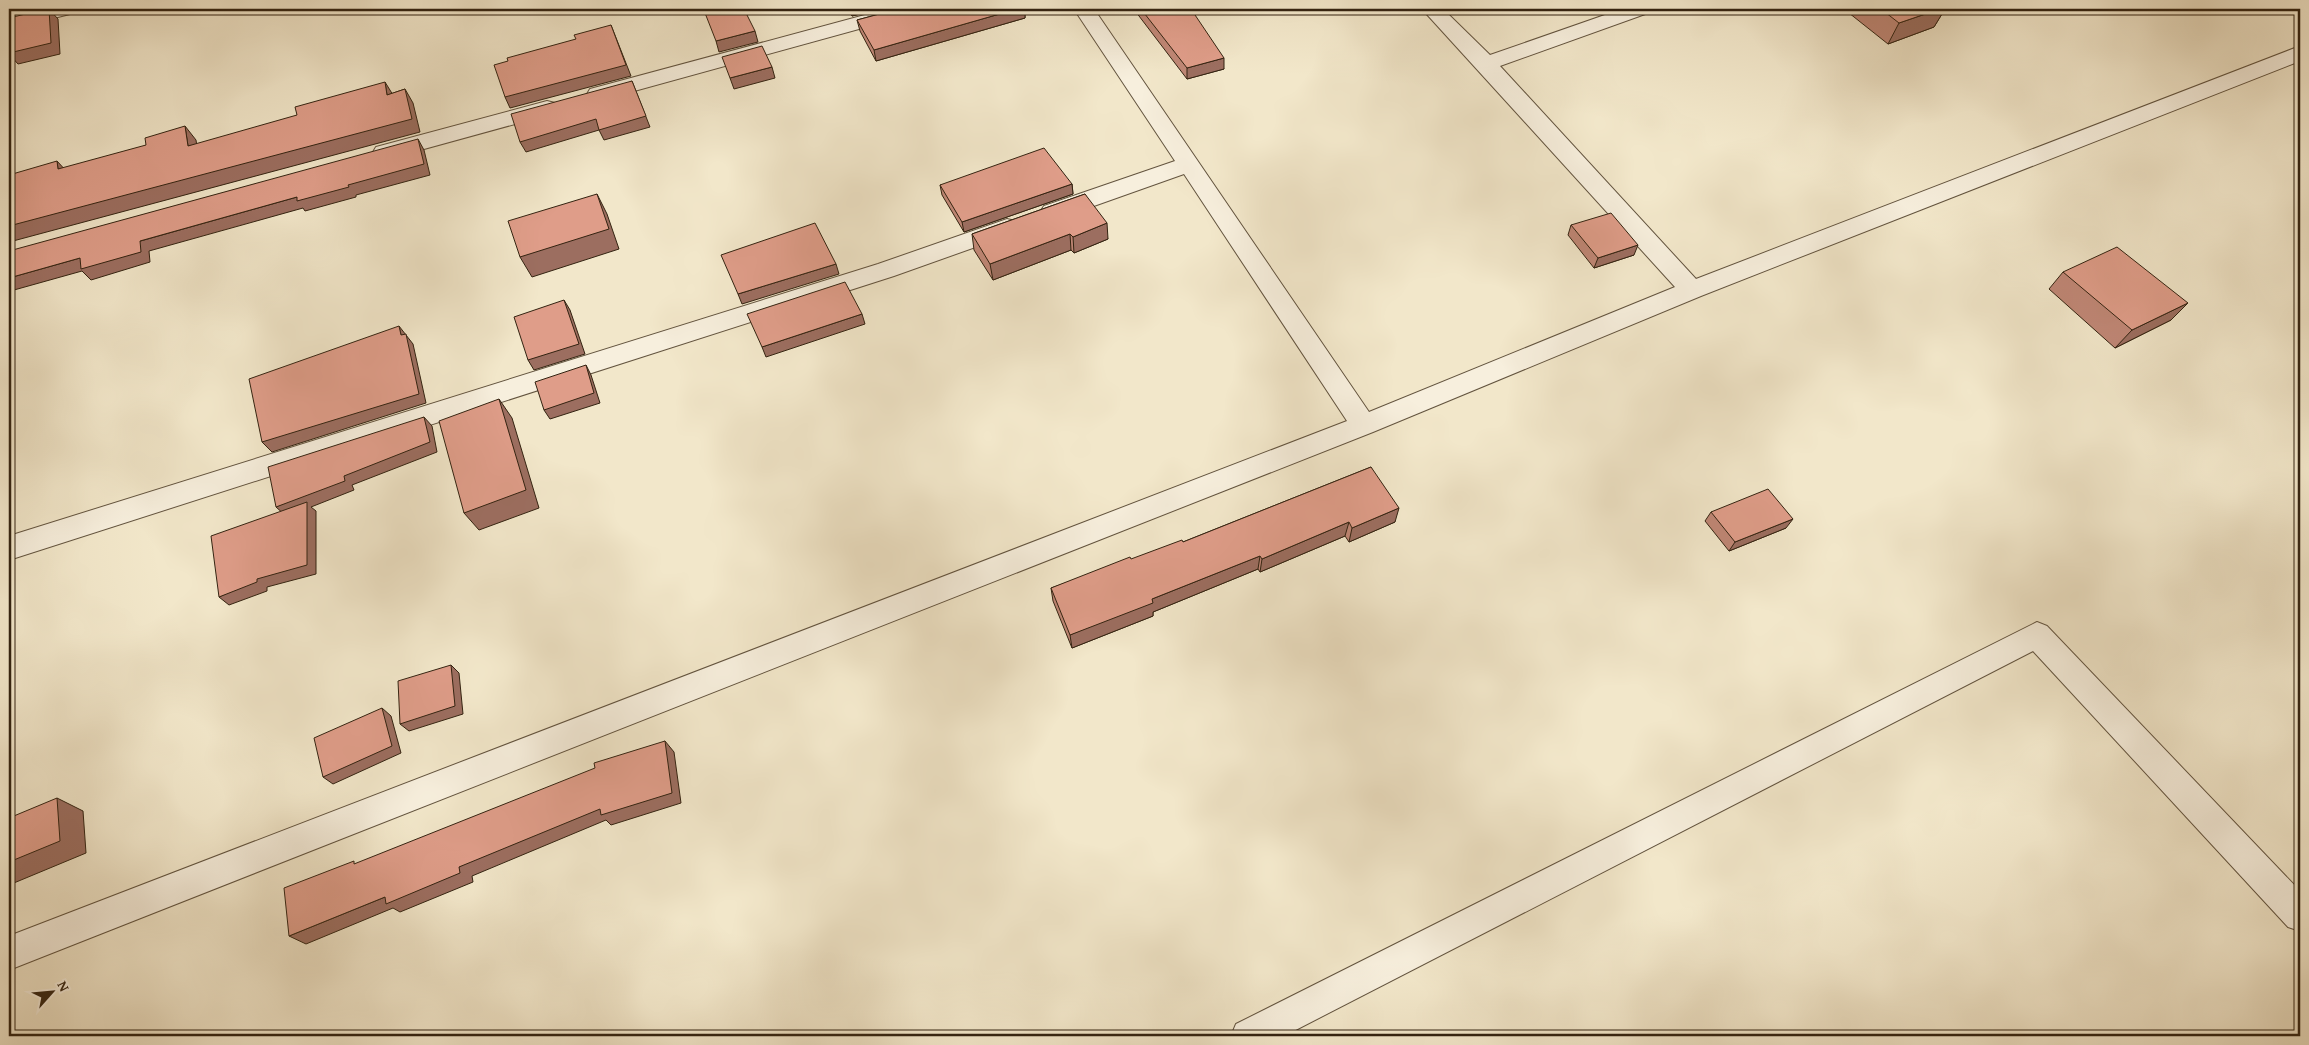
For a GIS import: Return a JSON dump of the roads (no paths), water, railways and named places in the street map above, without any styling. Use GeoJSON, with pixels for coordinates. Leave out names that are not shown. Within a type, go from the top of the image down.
{"type":"FeatureCollection","features":[{"type":"Feature","properties":{"kind":"street"},"geometry":{"type":"LineString","coordinates":[[9,23],[67,9]]}},
{"type":"Feature","properties":{"kind":"street"},"geometry":{"type":"LineString","coordinates":[[368,156],[910,9]]}},
{"type":"Feature","properties":{"kind":"street"},"geometry":{"type":"LineString","coordinates":[[1084,9],[1187,165],[1364,425]]}},
{"type":"Feature","properties":{"kind":"street"},"geometry":{"type":"LineString","coordinates":[[1432,9],[1486,64],[1692,290]]}},
{"type":"Feature","properties":{"kind":"street"},"geometry":{"type":"LineString","coordinates":[[1486,64],[1642,9]]}},
{"type":"Feature","properties":{"kind":"street"},"geometry":{"type":"LineString","coordinates":[[9,952],[1364,425],[1692,290],[2300,53]]}},
{"type":"Feature","properties":{"kind":"street"},"geometry":{"type":"LineString","coordinates":[[9,548],[886,270],[1187,165]]}},
{"type":"Feature","properties":{"kind":"street"},"geometry":{"type":"LineString","coordinates":[[1248,1036],[2037,635],[2300,915]]}}]}
